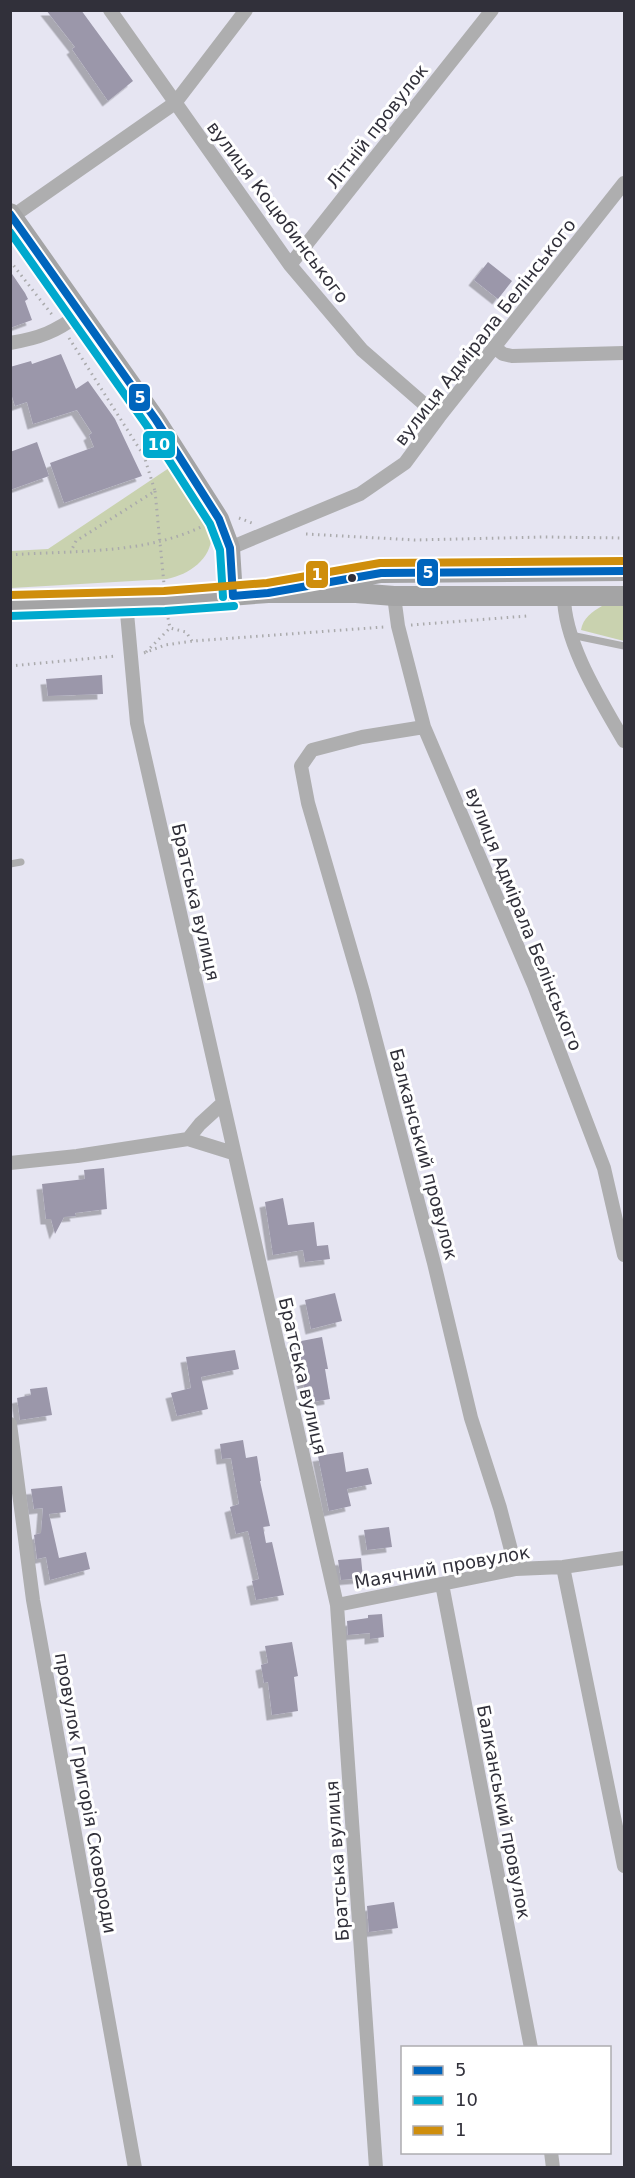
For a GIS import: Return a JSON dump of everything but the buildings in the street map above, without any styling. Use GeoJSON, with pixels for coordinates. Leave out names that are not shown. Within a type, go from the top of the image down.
{"type":"FeatureCollection","features":[{"type":"Feature","properties":{"kind":"main road"},"geometry":{"type":"LineString","coordinates":[[12,214],[156,420],[219,519],[230,548],[233,596]]}},
{"type":"Feature","properties":{"kind":"main road"},"geometry":{"type":"LineString","coordinates":[[268,593],[381,573],[624,572]]}},
{"type":"Feature","properties":{"kind":"main road"},"geometry":{"type":"LineString","coordinates":[[10,606],[165,601],[268,593],[356,593],[394,596],[624,596]]}},
{"type":"Feature","properties":{"kind":"street","name":"вулиця Коцюбинського"},"geometry":{"type":"LineString","coordinates":[[110,10],[290,265],[362,350],[439,417]]}},
{"type":"Feature","properties":{"kind":"street"},"geometry":{"type":"LineString","coordinates":[[12,214],[175,103],[246,10]]}},
{"type":"Feature","properties":{"kind":"street","name":"Літній провулок"},"geometry":{"type":"LineString","coordinates":[[290,265],[492,10]]}},
{"type":"Feature","properties":{"kind":"street","name":"вулиця Адмірала Белінського"},"geometry":{"type":"LineString","coordinates":[[230,548],[360,494],[405,463],[624,183]]}},
{"type":"Feature","properties":{"kind":"street"},"geometry":{"type":"LineString","coordinates":[[10,343],[42,337],[62,327],[80,314]]}},
{"type":"Feature","properties":{"kind":"street"},"geometry":{"type":"LineString","coordinates":[[494,347],[503,354],[512,356],[624,353]]}},
{"type":"Feature","properties":{"kind":"street","name":"вулиця Адмірала Белінського"},"geometry":{"type":"LineString","coordinates":[[394,596],[398,626],[424,727],[534,985],[604,1168],[624,1255]]}},
{"type":"Feature","properties":{"kind":"street"},"geometry":{"type":"LineString","coordinates":[[564,596],[564,612],[569,634],[624,741]]}},
{"type":"Feature","properties":{"kind":"street","name":"Братська вулиця"},"geometry":{"type":"LineString","coordinates":[[126,602],[138,654],[137,723],[337,1605],[376,2168]]}},
{"type":"Feature","properties":{"kind":"street","name":"Балканський провулок"},"geometry":{"type":"LineString","coordinates":[[424,727],[362,737],[312,750],[301,766],[308,803],[363,992],[434,1263],[471,1418],[500,1508],[516,1569]]}},
{"type":"Feature","properties":{"kind":"street"},"geometry":{"type":"LineString","coordinates":[[188,1138],[223,1103]]}},
{"type":"Feature","properties":{"kind":"street"},"geometry":{"type":"LineString","coordinates":[[10,1163],[76,1156],[188,1138],[233,1153]]}},
{"type":"Feature","properties":{"kind":"street","name":"провулок Григорія Сковороди"},"geometry":{"type":"LineString","coordinates":[[10,1424],[33,1600],[135,2168]]}},
{"type":"Feature","properties":{"kind":"street","name":"Маячний провулок"},"geometry":{"type":"LineString","coordinates":[[337,1605],[516,1569],[563,1567],[624,1558]]}},
{"type":"Feature","properties":{"kind":"street"},"geometry":{"type":"LineString","coordinates":[[563,1567],[624,1866]]}},
{"type":"Feature","properties":{"kind":"street","name":"Балканський провулок"},"geometry":{"type":"LineString","coordinates":[[442,1584],[531,2046]]}},
{"type":"Feature","properties":{"kind":"lane"},"geometry":{"type":"LineString","coordinates":[[569,634],[624,646]]}},
{"type":"Feature","properties":{"kind":"lane"},"geometry":{"type":"LineString","coordinates":[[10,864],[21,862]]}},
{"type":"Feature","properties":{"kind":"path"},"geometry":{"type":"LineString","coordinates":[[10,261],[62,327],[144,456],[155,491],[165,601],[170,628]]}},
{"type":"Feature","properties":{"kind":"path"},"geometry":{"type":"LineString","coordinates":[[71,550],[76,541],[155,491]]}},
{"type":"Feature","properties":{"kind":"path"},"geometry":{"type":"LineString","coordinates":[[10,555],[133,548],[160,543],[192,532],[234,511],[241,520],[297,533],[415,540],[624,538]]}},
{"type":"Feature","properties":{"kind":"path"},"geometry":{"type":"LineString","coordinates":[[10,666],[138,654],[165,645],[193,641],[531,615]]}},
{"type":"Feature","properties":{"kind":"path"},"geometry":{"type":"LineString","coordinates":[[170,628],[186,632],[193,641]]}},
{"type":"Feature","properties":{"kind":"path"},"geometry":{"type":"LineString","coordinates":[[138,654],[170,628]]}},
{"type":"Feature","properties":{"kind":"green space"},"geometry":{"type":"Polygon","coordinates":[[[172,466],[200,507],[211,532],[208,551],[195,566],[187,572],[167,579],[11,588],[11,551],[48,549],[172,466]]]}},
{"type":"Feature","properties":{"kind":"green space"},"geometry":{"type":"Polygon","coordinates":[[[602,606],[624,606],[624,641],[581,630],[591,613],[602,606]]]}},
{"type":"Feature","properties":{"kind":"transit line","name":"5"},"geometry":{"type":"LineString","coordinates":[[10,214],[156,420],[219,519],[230,548],[233,596]]}},
{"type":"Feature","properties":{"kind":"transit line","name":"10"},"geometry":{"type":"LineString","coordinates":[[10,232],[147,426],[210,524],[220,550],[223,597]]}},
{"type":"Feature","properties":{"kind":"transit line","name":"1"},"geometry":{"type":"LineString","coordinates":[[10,595],[164,591],[267,583],[380,563],[624,561]]}},
{"type":"Feature","properties":{"kind":"transit line","name":"5"},"geometry":{"type":"LineString","coordinates":[[233,596],[268,593],[381,573],[624,571]]}},
{"type":"Feature","properties":{"kind":"transit line","name":"10"},"geometry":{"type":"LineString","coordinates":[[10,616],[165,611],[234,606]]}}]}
